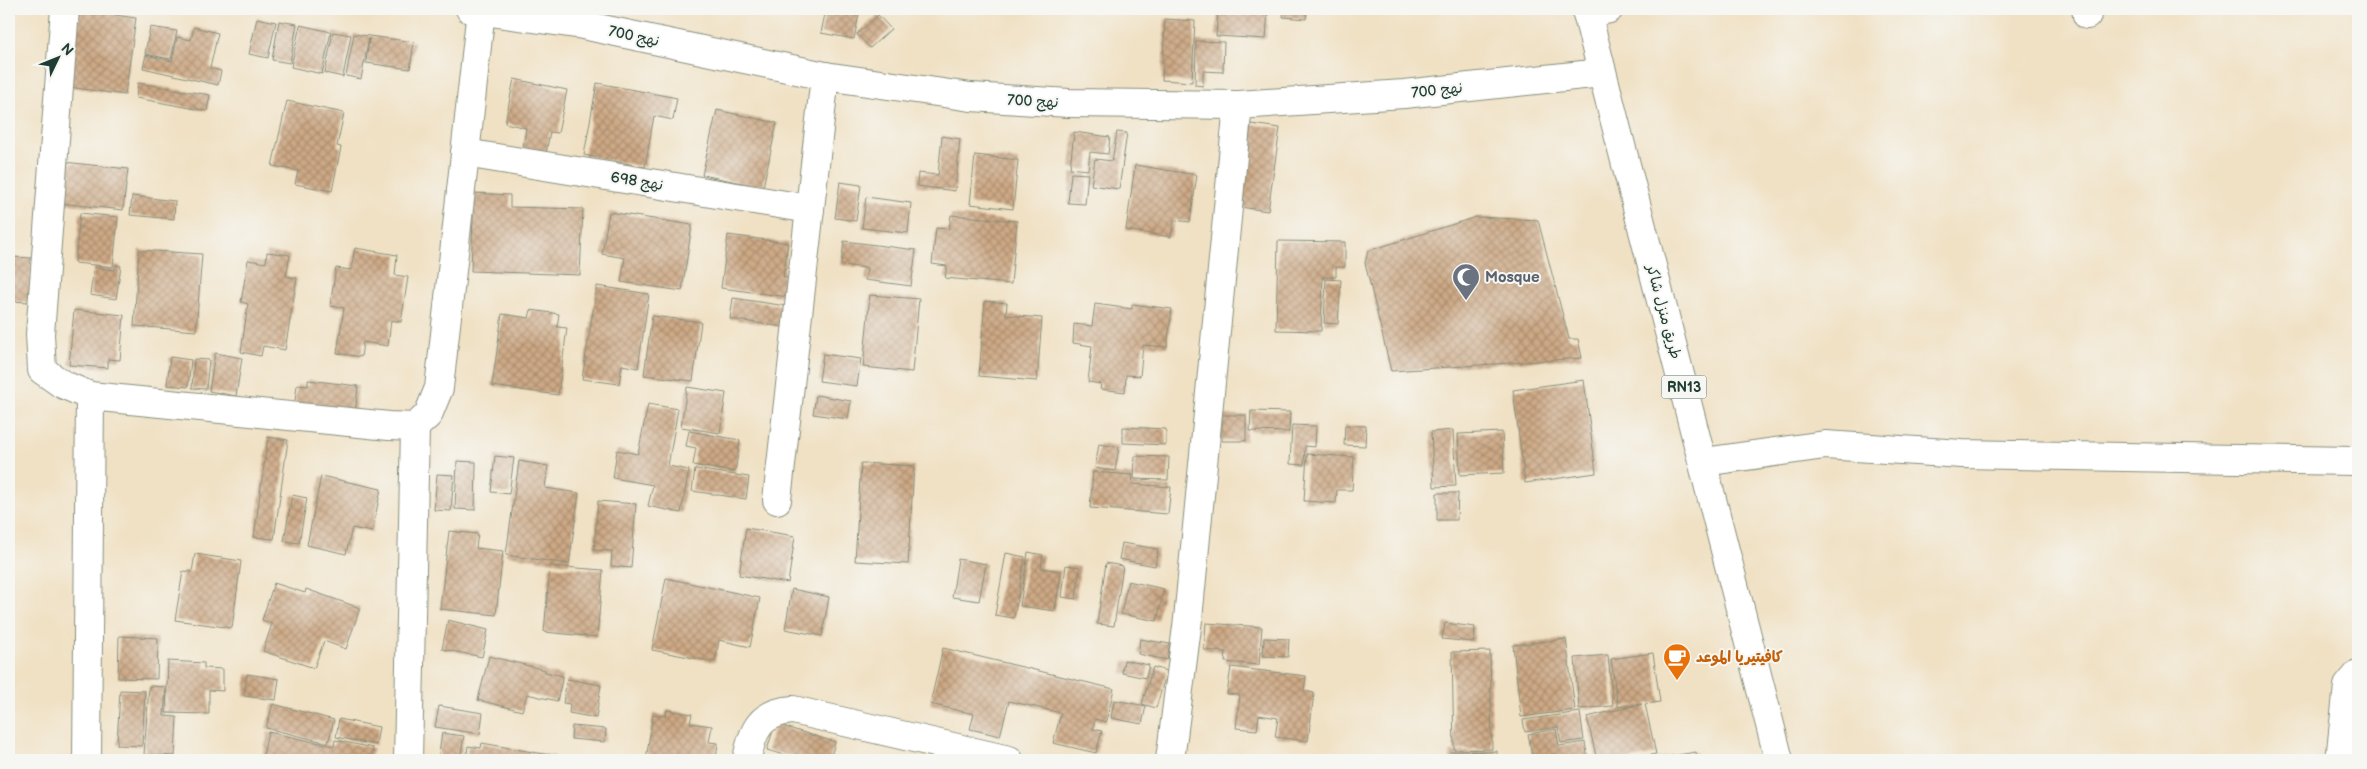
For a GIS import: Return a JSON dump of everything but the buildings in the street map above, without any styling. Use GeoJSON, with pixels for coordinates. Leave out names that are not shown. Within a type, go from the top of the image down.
{"type":"FeatureCollection","features":[{"type":"Feature","properties":{"kind":"street"},"geometry":{"type":"LineString","coordinates":[[65,9],[40,334],[42,370],[62,384],[90,396],[415,427],[428,415],[439,388],[465,153],[476,10]]}},
{"type":"Feature","properties":{"kind":"street","name":"نهج 700"},"geometry":{"type":"LineString","coordinates":[[476,10],[583,25],[825,76],[971,97],[1069,103],[1238,105],[1404,94],[1602,73]]}},
{"type":"Feature","properties":{"kind":"street","name":"طريق منزل شاكر"},"geometry":{"type":"LineString","coordinates":[[1594,10],[1602,73],[1704,462],[1779,760]]}},
{"type":"Feature","properties":{"kind":"street"},"geometry":{"type":"LineString","coordinates":[[777,500],[825,76]]}},
{"type":"Feature","properties":{"kind":"street"},"geometry":{"type":"LineString","coordinates":[[1170,760],[1188,619],[1238,105]]}},
{"type":"Feature","properties":{"kind":"street","name":"نهج 698"},"geometry":{"type":"LineString","coordinates":[[465,153],[810,209]]}},
{"type":"Feature","properties":{"kind":"street"},"geometry":{"type":"LineString","coordinates":[[87,760],[90,396]]}},
{"type":"Feature","properties":{"kind":"street"},"geometry":{"type":"LineString","coordinates":[[408,760],[415,427]]}},
{"type":"Feature","properties":{"kind":"street"},"geometry":{"type":"LineString","coordinates":[[1704,462],[1825,444],[1962,454],[2353,461]]}},
{"type":"Feature","properties":{"kind":"street"},"geometry":{"type":"LineString","coordinates":[[2340,760],[2348,686],[2358,674]]}},
{"type":"Feature","properties":{"kind":"street"},"geometry":{"type":"LineString","coordinates":[[747,760],[750,742],[760,722],[778,711],[792,710],[1009,760]]}},
{"type":"Feature","properties":{"kind":"place","name":"Mosque"},"geometry":{"type":"Point","coordinates":[1466,301]}},
{"type":"Feature","properties":{"kind":"place","name":"كافيتيريا الموعد"},"geometry":{"type":"Point","coordinates":[1677,681]}}]}
